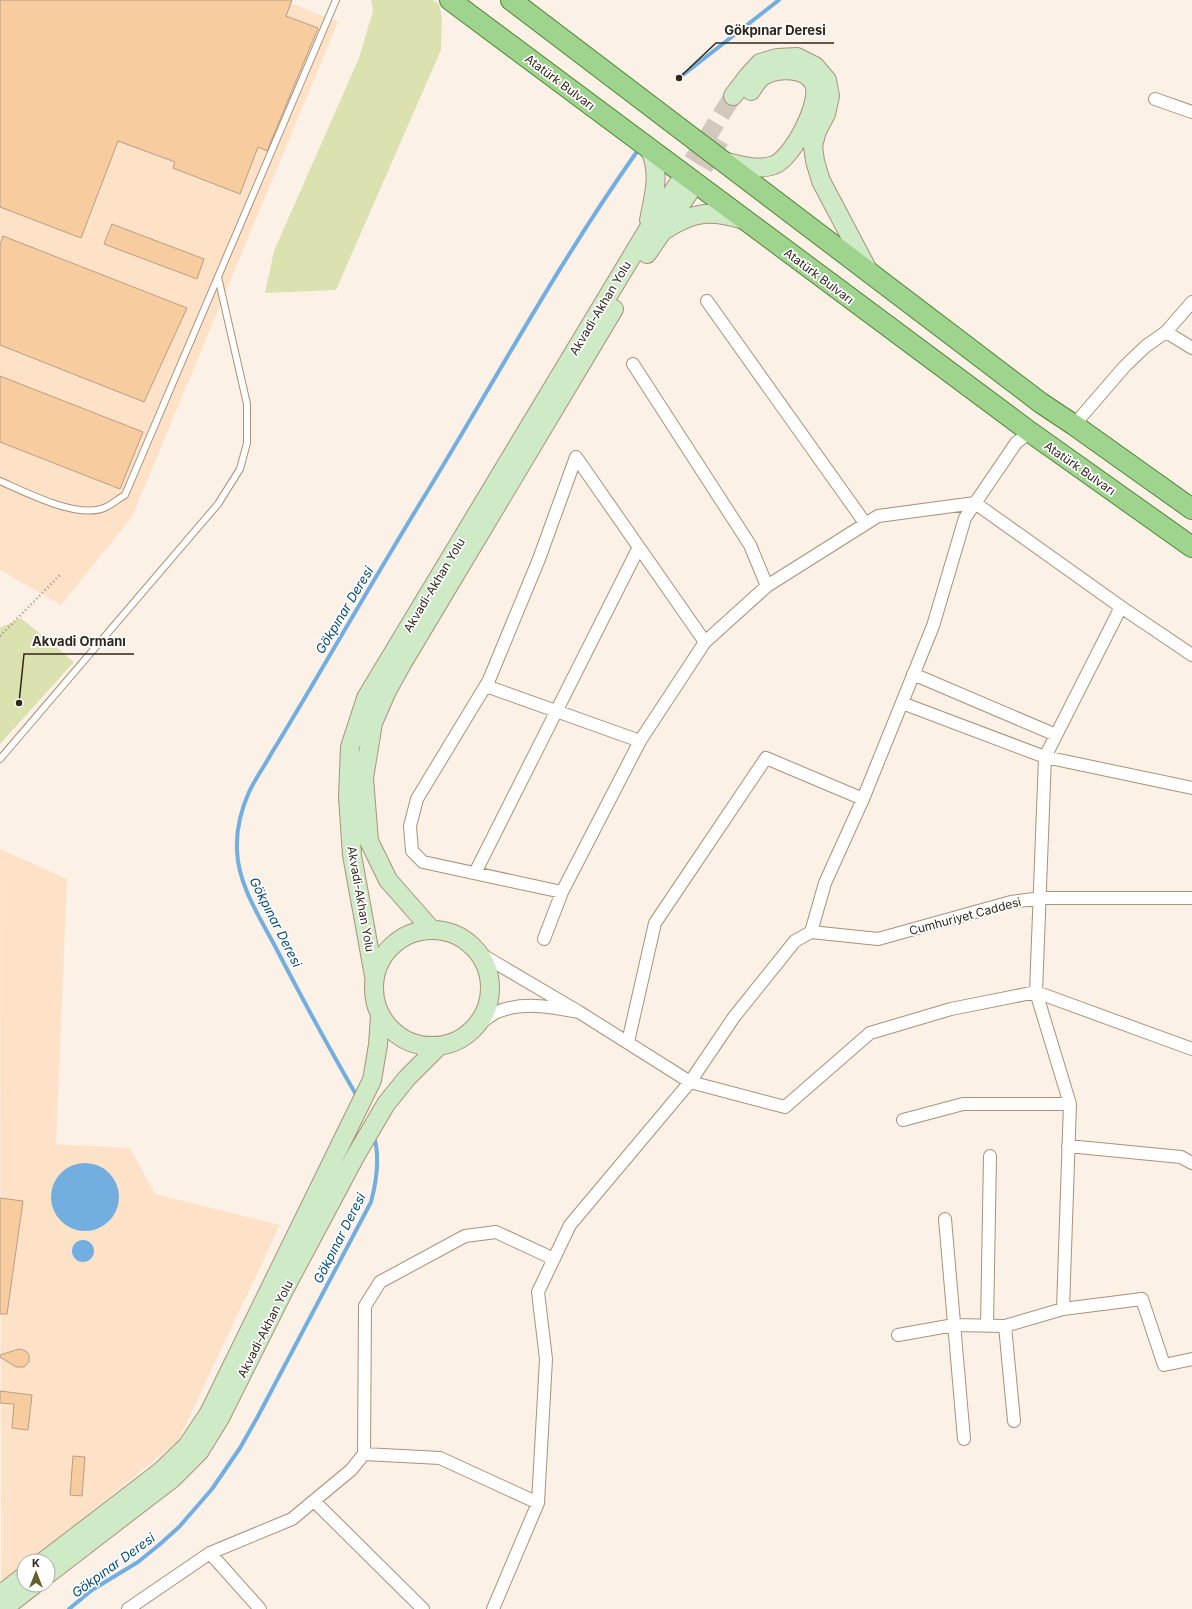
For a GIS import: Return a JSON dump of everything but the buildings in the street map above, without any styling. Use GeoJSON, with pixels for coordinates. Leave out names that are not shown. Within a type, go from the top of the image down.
{"type":"FeatureCollection","features":[{"type":"Feature","properties":{"kind":"main road","name":"Atatürk Bulvarı"},"geometry":{"type":"LineString","coordinates":[[450,0],[1030,432],[1192,547]]}},
{"type":"Feature","properties":{"kind":"main road"},"geometry":{"type":"LineString","coordinates":[[511,0],[1041,403],[1074,424],[1192,509]]}},
{"type":"Feature","properties":{"kind":"main road"},"geometry":{"type":"LineString","coordinates":[[722,161],[745,167],[765,167],[775,165],[782,160],[804,127],[814,106],[816,93],[814,84],[807,77],[793,70],[777,71],[764,75],[738,100],[748,76],[760,63],[777,58],[797,57],[815,66],[827,80],[830,96],[826,114],[817,131],[813,146],[815,161],[821,181],[869,273]]}},
{"type":"Feature","properties":{"kind":"main road"},"geometry":{"type":"LineString","coordinates":[[649,148],[654,158],[656,173],[652,234]]}},
{"type":"Feature","properties":{"kind":"main road"},"geometry":{"type":"LineString","coordinates":[[652,234],[684,188]]}},
{"type":"Feature","properties":{"kind":"main road"},"geometry":{"type":"LineString","coordinates":[[652,234],[665,230],[680,220],[694,215],[710,213],[727,215],[744,220]]}},
{"type":"Feature","properties":{"kind":"main road","name":"Akvadi-Akhan Yolu"},"geometry":{"type":"LineString","coordinates":[[431,929],[388,880],[369,842],[364,778],[373,723],[387,691],[403,662],[652,234]]}},
{"type":"Feature","properties":{"kind":"main road","name":"Akvadi-Akhan Yolu"},"geometry":{"type":"LineString","coordinates":[[374,976],[352,855],[348,797],[350,747],[366,698],[652,234]]}},
{"type":"Feature","properties":{"kind":"main road"},"geometry":{"type":"LineString","coordinates":[[431,929],[449,932],[466,940],[479,953],[488,970],[491,988],[488,1007],[479,1024],[465,1036],[448,1044],[439,1046],[430,1046],[410,1042],[392,1032],[380,1015],[374,996],[374,976],[382,957],[396,942],[412,933],[431,929]]}},
{"type":"Feature","properties":{"kind":"main road","name":"Akvadi-Akhan Yolu"},"geometry":{"type":"LineString","coordinates":[[54,1553],[160,1472],[187,1446],[209,1413],[372,1080],[378,1045],[380,1015]]}},
{"type":"Feature","properties":{"kind":"main road","name":"Akvadi-Akhan Yolu"},"geometry":{"type":"LineString","coordinates":[[56,1568],[173,1478],[198,1452],[220,1418],[283,1292],[356,1156],[386,1104],[407,1078],[439,1046]]}},
{"type":"Feature","properties":{"kind":"main road"},"geometry":{"type":"LineString","coordinates":[[0,1595],[16,1582]]}},
{"type":"Feature","properties":{"kind":"main road"},"geometry":{"type":"LineString","coordinates":[[3,1609],[24,1593]]}},
{"type":"Feature","properties":{"kind":"street"},"geometry":{"type":"LineString","coordinates":[[1155,99],[1192,112]]}},
{"type":"Feature","properties":{"kind":"street"},"geometry":{"type":"LineString","coordinates":[[707,301],[865,524]]}},
{"type":"Feature","properties":{"kind":"street"},"geometry":{"type":"LineString","coordinates":[[1074,424],[1125,366],[1146,346],[1166,332],[1192,302]]}},
{"type":"Feature","properties":{"kind":"street"},"geometry":{"type":"LineString","coordinates":[[1166,332],[1192,348]]}},
{"type":"Feature","properties":{"kind":"street"},"geometry":{"type":"LineString","coordinates":[[633,364],[750,545],[767,586]]}},
{"type":"Feature","properties":{"kind":"street"},"geometry":{"type":"LineString","coordinates":[[493,1609],[538,1503],[546,1359],[538,1292],[570,1224],[690,1082],[734,1016],[795,941],[811,932],[825,883],[863,799],[933,626],[965,518],[1016,444],[1030,432]]}},
{"type":"Feature","properties":{"kind":"street"},"geometry":{"type":"LineString","coordinates":[[562,892],[423,862],[412,851],[410,826],[417,799],[486,686],[539,559],[576,457],[706,642]]}},
{"type":"Feature","properties":{"kind":"street"},"geometry":{"type":"LineString","coordinates":[[544,939],[562,892],[640,741],[706,642],[767,586],[878,516],[975,503],[1121,607],[1192,655]]}},
{"type":"Feature","properties":{"kind":"street"},"geometry":{"type":"LineString","coordinates":[[475,873],[639,547]]}},
{"type":"Feature","properties":{"kind":"street"},"geometry":{"type":"LineString","coordinates":[[1063,1309],[1070,1104],[1036,992],[1041,898],[1045,757],[1121,607]]}},
{"type":"Feature","properties":{"kind":"street"},"geometry":{"type":"LineString","coordinates":[[913,674],[1056,735]]}},
{"type":"Feature","properties":{"kind":"street"},"geometry":{"type":"LineString","coordinates":[[486,686],[640,741]]}},
{"type":"Feature","properties":{"kind":"street"},"geometry":{"type":"LineString","coordinates":[[902,703],[1045,757],[1192,788]]}},
{"type":"Feature","properties":{"kind":"street"},"geometry":{"type":"LineString","coordinates":[[628,1042],[655,923],[766,758],[863,799]]}},
{"type":"Feature","properties":{"kind":"street","name":"Cumhuriyet Caddesi"},"geometry":{"type":"LineString","coordinates":[[811,932],[878,939],[1011,902],[1041,898],[1192,898]]}},
{"type":"Feature","properties":{"kind":"street"},"geometry":{"type":"LineString","coordinates":[[479,953],[579,1012],[690,1082],[785,1107],[870,1033],[951,1010],[1036,992],[1192,1049]]}},
{"type":"Feature","properties":{"kind":"street"},"geometry":{"type":"LineString","coordinates":[[479,1024],[497,1012],[518,1006],[542,1005],[579,1012]]}},
{"type":"Feature","properties":{"kind":"street"},"geometry":{"type":"LineString","coordinates":[[903,1120],[963,1104],[1070,1104]]}},
{"type":"Feature","properties":{"kind":"street"},"geometry":{"type":"LineString","coordinates":[[1068,1146],[1181,1157],[1192,1163]]}},
{"type":"Feature","properties":{"kind":"street"},"geometry":{"type":"LineString","coordinates":[[987,1326],[990,1156]]}},
{"type":"Feature","properties":{"kind":"street"},"geometry":{"type":"LineString","coordinates":[[945,1219],[964,1439]]}},
{"type":"Feature","properties":{"kind":"street"},"geometry":{"type":"LineString","coordinates":[[128,1609],[210,1553],[292,1519],[351,1470],[364,1454],[365,1306],[380,1282],[465,1236],[496,1232],[554,1259]]}},
{"type":"Feature","properties":{"kind":"street"},"geometry":{"type":"LineString","coordinates":[[898,1335],[954,1325],[1005,1326],[1063,1309],[1142,1299],[1164,1365],[1192,1359]]}},
{"type":"Feature","properties":{"kind":"street"},"geometry":{"type":"LineString","coordinates":[[1005,1326],[1014,1421]]}},
{"type":"Feature","properties":{"kind":"street"},"geometry":{"type":"LineString","coordinates":[[364,1454],[440,1458],[538,1503]]}},
{"type":"Feature","properties":{"kind":"street"},"geometry":{"type":"LineString","coordinates":[[314,1501],[423,1609]]}},
{"type":"Feature","properties":{"kind":"street"},"geometry":{"type":"LineString","coordinates":[[210,1553],[260,1609]]}},
{"type":"Feature","properties":{"kind":"lane"},"geometry":{"type":"LineString","coordinates":[[0,481],[50,503],[86,511],[104,508],[125,495],[336,0]]}},
{"type":"Feature","properties":{"kind":"lane"},"geometry":{"type":"LineString","coordinates":[[0,759],[218,504],[240,469],[247,443],[247,404],[218,277]]}},
{"type":"Feature","properties":{"kind":"path"},"geometry":{"type":"LineString","coordinates":[[0,636],[60,575]]}},
{"type":"Feature","properties":{"kind":"shaded area"},"geometry":{"type":"Polygon","coordinates":[[[0,0],[283,0],[338,22],[132,517],[61,605],[0,570],[0,0]]]}},
{"type":"Feature","properties":{"kind":"shaded area"},"geometry":{"type":"Polygon","coordinates":[[[0,849],[67,879],[56,1144],[130,1148],[155,1194],[280,1225],[178,1441],[40,1553],[16,1553],[16,1573],[1,1585],[0,849]]]}},
{"type":"Feature","properties":{"kind":"green space"},"geometry":{"type":"Polygon","coordinates":[[[371,0],[433,0],[439,4],[442,17],[441,50],[336,290],[265,293],[274,251],[359,58],[373,11],[371,0]]]}},
{"type":"Feature","properties":{"kind":"green space"},"geometry":{"type":"Polygon","coordinates":[[[21,618],[74,662],[0,744],[0,628],[21,618]]]}},
{"type":"Feature","properties":{"kind":"water"},"geometry":{"type":"Polygon","coordinates":[[[78,1163],[92,1163],[104,1168],[114,1178],[119,1190],[119,1204],[114,1216],[104,1226],[92,1231],[78,1231],[66,1226],[56,1216],[51,1204],[51,1190],[56,1178],[66,1168],[78,1163]]]}},
{"type":"Feature","properties":{"kind":"water"},"geometry":{"type":"Polygon","coordinates":[[[83,1240],[91,1243],[94,1251],[91,1259],[83,1262],[75,1259],[72,1251],[75,1243],[83,1240]]]}},
{"type":"Feature","properties":{"kind":"waterway","name":"Gökpınar Deresi"},"geometry":{"type":"LineString","coordinates":[[679,78],[779,0]]}},
{"type":"Feature","properties":{"kind":"waterway","name":"Gökpınar Deresi"},"geometry":{"type":"LineString","coordinates":[[358,1098],[251,902],[241,876],[238,863],[237,835],[241,813],[254,782],[528,321],[554,278],[636,153]]}},
{"type":"Feature","properties":{"kind":"waterway","name":"Gökpınar Deresi"},"geometry":{"type":"LineString","coordinates":[[69,1609],[92,1590],[138,1562],[179,1527],[212,1489],[240,1448],[371,1202],[377,1169],[377,1152],[374,1136]]}},
{"type":"Feature","properties":{"kind":"tunnel"},"geometry":{"type":"LineString","coordinates":[[678,184],[733,96]]}},
{"type":"Feature","properties":{"kind":"tunnel"},"geometry":{"type":"LineString","coordinates":[[690,191],[720,140]]}},
{"type":"Feature","properties":{"kind":"place","name":"Gökpınar Deresi"},"geometry":{"type":"Point","coordinates":[679,78]}},
{"type":"Feature","properties":{"kind":"place","name":"Akvadi Ormanı"},"geometry":{"type":"Point","coordinates":[19,703]}}]}
